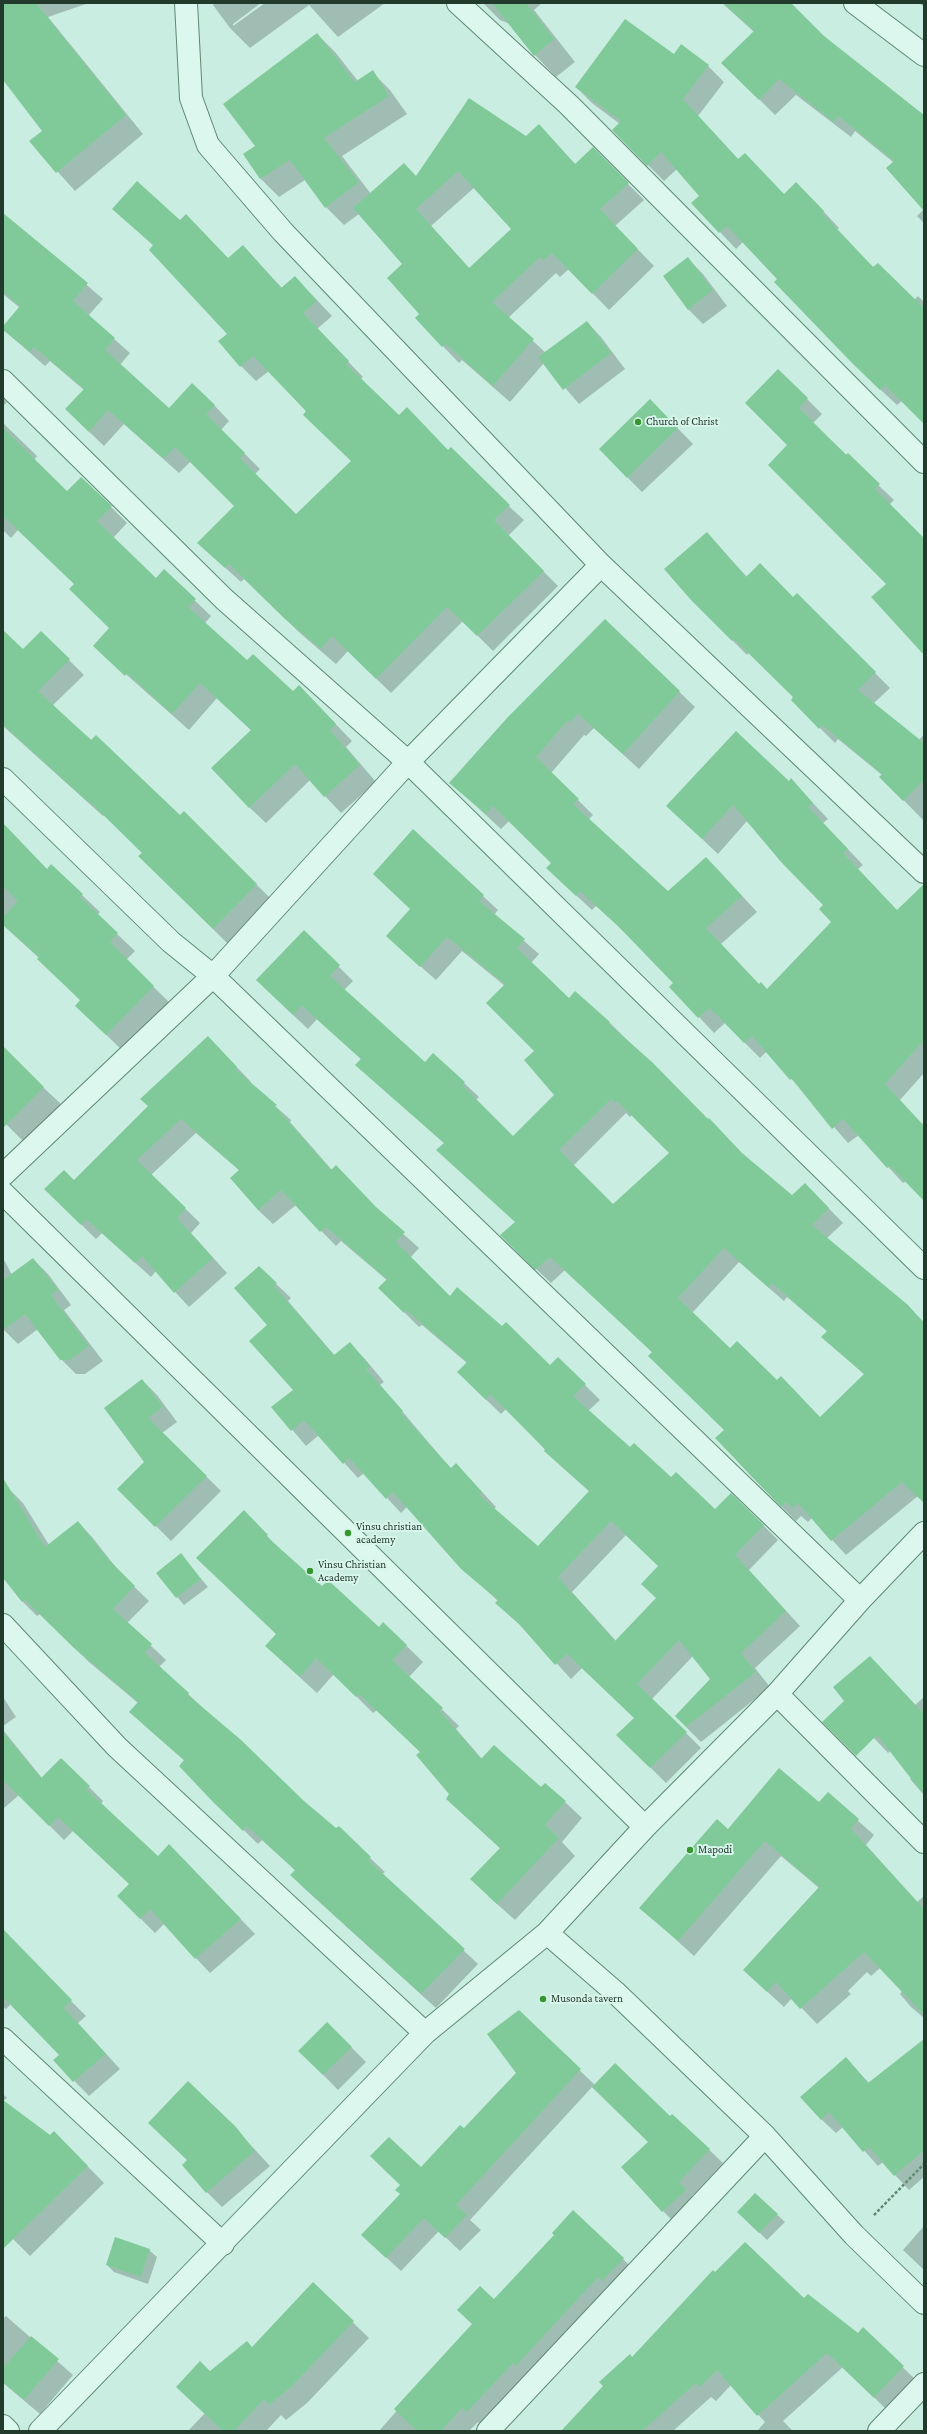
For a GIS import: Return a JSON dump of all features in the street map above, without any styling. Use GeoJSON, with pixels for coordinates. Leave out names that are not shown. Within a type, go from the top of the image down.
{"type":"FeatureCollection","features":[{"type":"Feature","properties":{"kind":"street"},"geometry":{"type":"LineString","coordinates":[[186,3],[191,98],[208,145],[283,232],[601,566],[761,715],[924,872]]}},
{"type":"Feature","properties":{"kind":"street"},"geometry":{"type":"LineString","coordinates":[[458,3],[569,105],[924,462]]}},
{"type":"Feature","properties":{"kind":"street"},"geometry":{"type":"LineString","coordinates":[[855,3],[924,55]]}},
{"type":"Feature","properties":{"kind":"street"},"geometry":{"type":"LineString","coordinates":[[3,381],[224,599],[408,762],[924,1268]]}},
{"type":"Feature","properties":{"kind":"street"},"geometry":{"type":"LineString","coordinates":[[3,1175],[213,976],[408,762],[601,566]]}},
{"type":"Feature","properties":{"kind":"street"},"geometry":{"type":"LineString","coordinates":[[3,779],[171,942],[213,976],[860,1600]]}},
{"type":"Feature","properties":{"kind":"street"},"geometry":{"type":"LineString","coordinates":[[3,1193],[645,1827]]}},
{"type":"Feature","properties":{"kind":"street"},"geometry":{"type":"LineString","coordinates":[[40,2431],[426,2033],[547,1933],[645,1827],[777,1694],[860,1600],[924,1533]]}},
{"type":"Feature","properties":{"kind":"street"},"geometry":{"type":"LineString","coordinates":[[3,1625],[117,1747],[426,2033]]}},
{"type":"Feature","properties":{"kind":"street"},"geometry":{"type":"LineString","coordinates":[[777,1694],[924,1842]]}},
{"type":"Feature","properties":{"kind":"street"},"geometry":{"type":"LineString","coordinates":[[547,1933],[615,1992],[765,2136],[854,2236],[924,2304]]}},
{"type":"Feature","properties":{"kind":"street"},"geometry":{"type":"LineString","coordinates":[[3,2039],[222,2244]]}},
{"type":"Feature","properties":{"kind":"street"},"geometry":{"type":"LineString","coordinates":[[488,2431],[765,2136]]}},
{"type":"Feature","properties":{"kind":"street"},"geometry":{"type":"LineString","coordinates":[[879,2431],[924,2384]]}},
{"type":"Feature","properties":{"kind":"street"},"geometry":{"type":"LineString","coordinates":[[3,2426],[8,2431]]}},
{"type":"Feature","properties":{"kind":"path"},"geometry":{"type":"LineString","coordinates":[[854,2236],[924,2164]]}},
{"type":"Feature","properties":{"kind":"building"},"geometry":{"type":"Polygon","coordinates":[[[3,3],[36,3],[126,115],[56,173],[29,141],[42,131],[3,80],[3,3]]]}},
{"type":"Feature","properties":{"kind":"building"},"geometry":{"type":"Polygon","coordinates":[[[492,3],[526,3],[554,39],[534,56],[492,3]]]}},
{"type":"Feature","properties":{"kind":"building"},"geometry":{"type":"Polygon","coordinates":[[[723,3],[791,3],[824,36],[924,115],[924,211],[886,168],[894,161],[838,116],[834,122],[779,79],[759,100],[721,63],[754,31],[723,3]]]}},
{"type":"Feature","properties":{"kind":"building"},"geometry":{"type":"Polygon","coordinates":[[[625,19],[674,54],[681,44],[709,65],[683,99],[738,159],[745,153],[784,194],[796,182],[824,211],[822,213],[873,267],[878,263],[924,308],[924,424],[885,385],[880,390],[852,363],[774,282],[777,279],[727,226],[719,233],[691,203],[699,196],[661,152],[647,166],[612,130],[621,121],[575,87],[625,19]]]}},
{"type":"Feature","properties":{"kind":"building"},"geometry":{"type":"Polygon","coordinates":[[[317,33],[355,82],[373,70],[389,96],[324,138],[359,182],[325,208],[290,160],[260,179],[243,154],[255,146],[223,104],[317,33]]]}},
{"type":"Feature","properties":{"kind":"building"},"geometry":{"type":"Polygon","coordinates":[[[469,98],[526,136],[539,124],[575,164],[593,147],[629,183],[600,209],[638,249],[592,294],[552,253],[543,261],[540,257],[492,302],[534,339],[493,386],[446,344],[442,347],[415,318],[419,314],[387,278],[402,264],[353,208],[404,163],[416,176],[469,98]],[[458,171],[416,209],[469,268],[511,229],[458,171]]]}},
{"type":"Feature","properties":{"kind":"building"},"geometry":{"type":"Polygon","coordinates":[[[137,181],[180,220],[186,214],[228,258],[243,245],[281,288],[295,276],[317,301],[303,313],[349,361],[346,364],[399,415],[407,407],[448,450],[451,447],[510,505],[494,520],[544,571],[477,636],[447,607],[376,679],[332,636],[321,649],[285,619],[229,564],[225,568],[197,543],[234,506],[175,447],[164,459],[108,410],[89,432],[65,409],[84,389],[34,347],[30,352],[3,330],[3,326],[20,306],[3,292],[3,213],[88,283],[73,301],[115,338],[105,350],[169,408],[192,383],[215,405],[206,414],[245,453],[240,458],[296,514],[351,461],[303,415],[306,411],[253,356],[240,367],[218,341],[227,334],[149,250],[153,245],[112,209],[137,181]]]}},
{"type":"Feature","properties":{"kind":"building"},"geometry":{"type":"Polygon","coordinates":[[[688,257],[713,290],[688,310],[663,276],[688,257]]]}},
{"type":"Feature","properties":{"kind":"building"},"geometry":{"type":"Polygon","coordinates":[[[587,321],[611,353],[563,390],[538,357],[587,321]]]}},
{"type":"Feature","properties":{"kind":"building"},"geometry":{"type":"Polygon","coordinates":[[[778,369],[808,398],[799,408],[846,455],[848,453],[880,484],[875,489],[924,538],[924,655],[871,597],[886,584],[768,465],[787,445],[745,403],[778,369]]]}},
{"type":"Feature","properties":{"kind":"building"},"geometry":{"type":"Polygon","coordinates":[[[650,399],[678,428],[627,478],[599,449],[650,399]]]}},
{"type":"Feature","properties":{"kind":"building"},"geometry":{"type":"Polygon","coordinates":[[[3,428],[67,491],[81,477],[112,506],[97,521],[156,578],[164,569],[196,599],[188,607],[247,660],[253,654],[293,691],[299,685],[336,724],[330,730],[360,765],[324,797],[295,764],[249,808],[211,768],[251,730],[200,683],[172,714],[127,673],[125,676],[93,646],[109,628],[69,589],[74,584],[3,516],[3,428]]]}},
{"type":"Feature","properties":{"kind":"building"},"geometry":{"type":"Polygon","coordinates":[[[707,532],[746,577],[760,563],[793,597],[797,593],[876,672],[858,690],[924,743],[924,780],[903,801],[879,777],[882,774],[822,725],[819,729],[791,700],[793,697],[734,639],[732,641],[691,600],[664,569],[707,532]]]}},
{"type":"Feature","properties":{"kind":"building"},"geometry":{"type":"Polygon","coordinates":[[[605,619],[680,691],[623,754],[578,714],[570,722],[568,720],[536,757],[579,799],[573,804],[668,891],[706,857],[742,896],[706,928],[759,984],[761,982],[767,989],[831,922],[819,909],[823,905],[782,863],[733,805],[702,839],[666,806],[736,731],[789,781],[791,778],[813,803],[808,807],[848,849],[843,853],[897,910],[924,884],[924,1040],[885,1084],[924,1126],[924,1201],[890,1166],[887,1168],[843,1119],[832,1129],[792,1079],[790,1080],[752,1036],[744,1043],[710,1008],[698,1018],[669,987],[673,983],[617,925],[580,891],[576,896],[546,868],[551,863],[493,806],[486,814],[449,783],[507,718],[605,619]]]}},
{"type":"Feature","properties":{"kind":"building"},"geometry":{"type":"Polygon","coordinates":[[[3,630],[23,649],[41,631],[70,659],[38,691],[91,740],[96,735],[180,815],[184,811],[257,884],[213,929],[138,856],[142,853],[89,801],[88,802],[3,725],[3,630]]]}},
{"type":"Feature","properties":{"kind":"building"},"geometry":{"type":"Polygon","coordinates":[[[3,823],[47,869],[51,864],[83,894],[80,897],[118,933],[110,942],[154,986],[106,1035],[75,1006],[80,1000],[37,959],[39,957],[3,925],[3,917],[18,901],[3,886],[3,823]]]}},
{"type":"Feature","properties":{"kind":"building"},"geometry":{"type":"Polygon","coordinates":[[[413,829],[484,895],[479,901],[525,939],[517,948],[569,998],[575,991],[652,1062],[742,1153],[792,1195],[805,1183],[829,1208],[812,1225],[908,1305],[924,1323],[924,1503],[902,1482],[831,1541],[798,1503],[793,1508],[786,1502],[781,1507],[715,1438],[724,1430],[648,1356],[652,1352],[550,1257],[535,1270],[500,1235],[515,1222],[436,1150],[444,1143],[355,1065],[361,1059],[302,1006],[293,1015],[256,980],[304,930],[340,965],[330,976],[425,1062],[433,1053],[465,1082],[462,1085],[513,1136],[554,1095],[524,1060],[534,1051],[486,1003],[505,984],[447,937],[420,967],[386,936],[410,909],[373,874],[413,829]],[[611,1099],[559,1150],[613,1204],[669,1153],[617,1101],[615,1103],[611,1099]],[[724,1248],[678,1298],[730,1348],[737,1341],[777,1380],[781,1376],[820,1417],[864,1374],[821,1337],[827,1331],[772,1283],[769,1288],[724,1248]]]}},
{"type":"Feature","properties":{"kind":"building"},"geometry":{"type":"Polygon","coordinates":[[[208,1036],[237,1067],[235,1069],[277,1105],[275,1106],[331,1170],[336,1165],[376,1207],[405,1232],[396,1242],[450,1296],[457,1287],[502,1326],[506,1322],[550,1365],[558,1357],[586,1384],[573,1396],[630,1447],[634,1443],[671,1477],[676,1472],[715,1509],[731,1493],[764,1525],[735,1555],[786,1611],[741,1653],[756,1672],[686,1727],[675,1716],[710,1679],[679,1640],[637,1684],[687,1732],[650,1768],[616,1735],[634,1718],[567,1654],[555,1665],[519,1624],[495,1603],[498,1600],[461,1569],[393,1492],[386,1499],[349,1458],[343,1464],[304,1420],[291,1431],[271,1407],[293,1390],[249,1341],[267,1325],[234,1288],[259,1266],[277,1283],[274,1286],[334,1355],[350,1342],[370,1366],[366,1369],[403,1411],[401,1413],[451,1468],[456,1463],[482,1492],[479,1495],[538,1546],[589,1491],[544,1451],[545,1449],[490,1394],[486,1400],[457,1372],[467,1362],[406,1310],[404,1313],[378,1288],[387,1279],[326,1227],[320,1232],[281,1190],[258,1210],[230,1178],[239,1170],[181,1119],[137,1160],[186,1208],[177,1218],[213,1258],[174,1293],[142,1256],[135,1263],[86,1219],[81,1225],[44,1189],[64,1170],[74,1180],[148,1106],[140,1099],[208,1036]],[[611,1521],[558,1577],[615,1641],[656,1598],[641,1584],[658,1566],[611,1521]]]}},
{"type":"Feature","properties":{"kind":"building"},"geometry":{"type":"Polygon","coordinates":[[[3,1046],[44,1087],[3,1128],[3,1046]]]}},
{"type":"Feature","properties":{"kind":"building"},"geometry":{"type":"Polygon","coordinates":[[[33,1258],[58,1290],[51,1295],[89,1346],[70,1360],[60,1360],[25,1314],[3,1330],[3,1280],[33,1258]]]}},
{"type":"Feature","properties":{"kind":"building"},"geometry":{"type":"Polygon","coordinates":[[[142,1379],[163,1407],[148,1418],[207,1476],[155,1527],[117,1489],[144,1462],[104,1408],[142,1379]]]}},
{"type":"Feature","properties":{"kind":"building"},"geometry":{"type":"Polygon","coordinates":[[[3,1478],[45,1547],[78,1521],[108,1559],[135,1586],[113,1609],[152,1644],[145,1653],[189,1693],[188,1695],[241,1740],[304,1801],[336,1828],[339,1826],[371,1857],[368,1860],[465,1949],[421,1994],[290,1875],[295,1870],[247,1826],[243,1831],[213,1802],[179,1766],[184,1760],[129,1712],[138,1702],[74,1648],[25,1600],[22,1602],[3,1578],[3,1478]]]}},
{"type":"Feature","properties":{"kind":"building"},"geometry":{"type":"Polygon","coordinates":[[[244,1510],[268,1535],[266,1536],[322,1586],[328,1580],[379,1627],[383,1622],[407,1645],[392,1660],[443,1708],[440,1711],[481,1759],[494,1745],[541,1787],[545,1783],[566,1801],[545,1825],[559,1838],[497,1904],[470,1879],[500,1848],[446,1799],[449,1794],[416,1755],[420,1752],[359,1694],[356,1697],[316,1658],[300,1677],[265,1646],[276,1634],[196,1558],[244,1510]]]}},
{"type":"Feature","properties":{"kind":"building"},"geometry":{"type":"Polygon","coordinates":[[[181,1553],[201,1579],[176,1598],[156,1573],[181,1553]]]}},
{"type":"Feature","properties":{"kind":"building"},"geometry":{"type":"Polygon","coordinates":[[[870,1656],[924,1714],[924,1795],[877,1735],[856,1756],[822,1722],[844,1701],[833,1687],[870,1656]]]}},
{"type":"Feature","properties":{"kind":"building"},"geometry":{"type":"Polygon","coordinates":[[[3,1732],[41,1778],[61,1758],[90,1786],[86,1789],[158,1856],[169,1844],[241,1919],[195,1959],[150,1909],[140,1919],[117,1896],[129,1884],[58,1817],[49,1826],[3,1780],[3,1732]]]}},
{"type":"Feature","properties":{"kind":"building"},"geometry":{"type":"Polygon","coordinates":[[[779,1768],[819,1802],[828,1792],[859,1819],[851,1829],[924,1909],[924,2015],[864,1952],[800,2009],[776,1982],[767,1992],[743,1970],[819,1887],[765,1841],[678,1941],[639,1908],[717,1819],[728,1829],[779,1768]]]}},
{"type":"Feature","properties":{"kind":"building"},"geometry":{"type":"Polygon","coordinates":[[[3,1929],[72,2000],[64,2008],[106,2054],[73,2082],[53,2060],[59,2055],[3,1997],[3,1929]]]}},
{"type":"Feature","properties":{"kind":"building"},"geometry":{"type":"Polygon","coordinates":[[[519,2010],[581,2069],[456,2205],[467,2215],[445,2238],[424,2218],[386,2258],[361,2235],[400,2194],[395,2190],[400,2185],[370,2156],[389,2137],[421,2167],[460,2125],[464,2128],[516,2073],[487,2034],[519,2010]]]}},
{"type":"Feature","properties":{"kind":"building"},"geometry":{"type":"Polygon","coordinates":[[[327,2022],[352,2047],[323,2075],[298,2051],[327,2022]]]}},
{"type":"Feature","properties":{"kind":"building"},"geometry":{"type":"Polygon","coordinates":[[[924,2039],[924,2150],[894,2176],[869,2147],[863,2152],[829,2112],[821,2120],[800,2097],[846,2057],[868,2083],[924,2039]]]}},
{"type":"Feature","properties":{"kind":"building"},"geometry":{"type":"Polygon","coordinates":[[[615,2063],[670,2116],[672,2114],[710,2149],[679,2182],[686,2190],[662,2212],[621,2167],[648,2142],[592,2087],[615,2063]]]}},
{"type":"Feature","properties":{"kind":"building"},"geometry":{"type":"Polygon","coordinates":[[[188,2081],[236,2127],[255,2151],[206,2193],[182,2165],[187,2160],[148,2123],[188,2081]]]}},
{"type":"Feature","properties":{"kind":"building"},"geometry":{"type":"Polygon","coordinates":[[[3,2100],[50,2135],[54,2131],[88,2166],[3,2249],[3,2100]]]}},
{"type":"Feature","properties":{"kind":"building"},"geometry":{"type":"Polygon","coordinates":[[[755,2193],[778,2214],[759,2233],[737,2212],[755,2193]]]}},
{"type":"Feature","properties":{"kind":"building"},"geometry":{"type":"Polygon","coordinates":[[[573,2210],[624,2258],[602,2281],[598,2277],[516,2366],[513,2363],[467,2412],[462,2408],[441,2431],[417,2431],[394,2409],[472,2324],[457,2310],[480,2286],[494,2299],[554,2235],[552,2233],[573,2210]]]}},
{"type":"Feature","properties":{"kind":"building"},"geometry":{"type":"Polygon","coordinates":[[[115,2237],[150,2249],[141,2277],[106,2265],[115,2237]]]}},
{"type":"Feature","properties":{"kind":"building"},"geometry":{"type":"Polygon","coordinates":[[[745,2242],[804,2298],[808,2294],[858,2333],[863,2327],[904,2366],[874,2398],[827,2353],[757,2416],[717,2370],[700,2387],[696,2383],[642,2431],[561,2431],[603,2386],[599,2382],[630,2354],[632,2357],[713,2270],[715,2272],[745,2242]]]}},
{"type":"Feature","properties":{"kind":"building"},"geometry":{"type":"Polygon","coordinates":[[[313,2282],[354,2321],[291,2387],[269,2405],[264,2399],[234,2431],[223,2431],[176,2387],[200,2361],[210,2371],[247,2341],[252,2347],[313,2282]]]}},
{"type":"Feature","properties":{"kind":"building"},"geometry":{"type":"Polygon","coordinates":[[[31,2336],[59,2359],[24,2400],[3,2382],[3,2368],[31,2336]]]}},
{"type":"Feature","properties":{"kind":"place","name":"Church of Christ"},"geometry":{"type":"Point","coordinates":[638,422]}},
{"type":"Feature","properties":{"kind":"place","name":"Vinsu christian academy"},"geometry":{"type":"Point","coordinates":[348,1533]}},
{"type":"Feature","properties":{"kind":"place","name":"Vinsu Christian Academy"},"geometry":{"type":"Point","coordinates":[310,1571]}},
{"type":"Feature","properties":{"kind":"place","name":"Mapodi"},"geometry":{"type":"Point","coordinates":[690,1850]}},
{"type":"Feature","properties":{"kind":"place","name":"Musonda tavern"},"geometry":{"type":"Point","coordinates":[543,1999]}}]}
